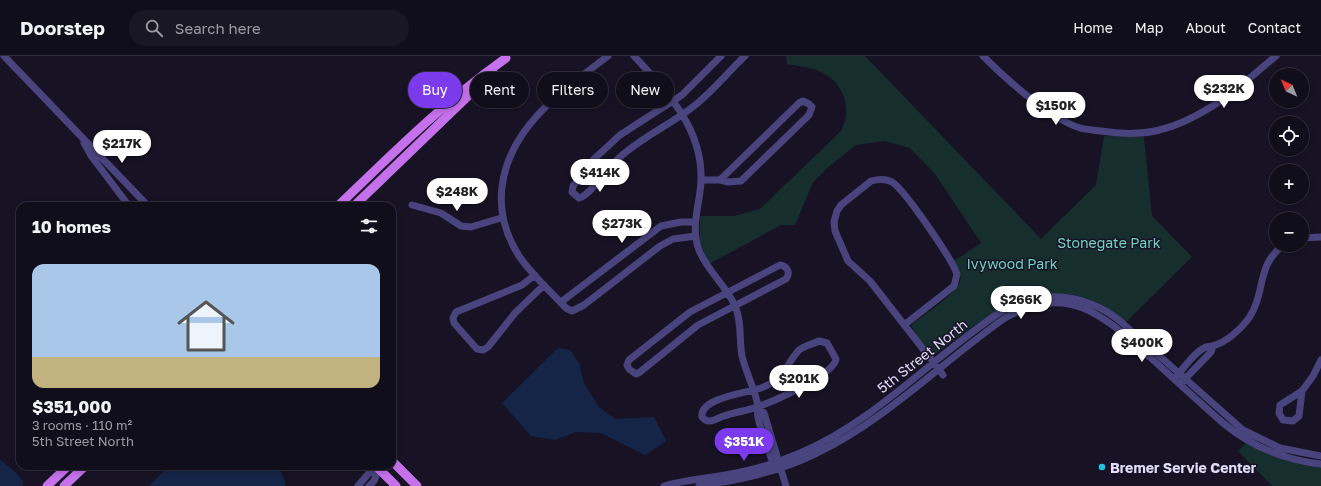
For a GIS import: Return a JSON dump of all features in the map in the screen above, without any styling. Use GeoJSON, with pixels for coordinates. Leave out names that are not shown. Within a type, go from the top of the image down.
{"type":"FeatureCollection","features":[{"type":"Feature","properties":{"kind":"main road"},"geometry":{"type":"LineString","coordinates":[[342,202],[433,114],[468,85],[507,57]]}},
{"type":"Feature","properties":{"kind":"main road"},"geometry":{"type":"LineString","coordinates":[[358,202],[477,89],[507,57]]}},
{"type":"Feature","properties":{"kind":"main road"},"geometry":{"type":"LineString","coordinates":[[396,465],[417,486]]}},
{"type":"Feature","properties":{"kind":"main road"},"geometry":{"type":"LineString","coordinates":[[47,486],[64,470]]}},
{"type":"Feature","properties":{"kind":"main road"},"geometry":{"type":"LineString","coordinates":[[64,486],[80,470]]}},
{"type":"Feature","properties":{"kind":"main road"},"geometry":{"type":"LineString","coordinates":[[382,470],[396,486]]}},
{"type":"Feature","properties":{"kind":"street"},"geometry":{"type":"LineString","coordinates":[[4,56],[80,138],[97,152],[144,202]]}},
{"type":"Feature","properties":{"kind":"street"},"geometry":{"type":"LineString","coordinates":[[608,56],[571,83],[532,121],[518,138],[509,155],[504,170],[501,193],[501,218],[519,256],[544,285],[569,310],[577,309],[660,246],[673,239],[696,236]]}},
{"type":"Feature","properties":{"kind":"street"},"geometry":{"type":"LineString","coordinates":[[634,56],[648,72]]}},
{"type":"Feature","properties":{"kind":"street"},"geometry":{"type":"LineString","coordinates":[[674,99],[682,94],[721,56]]}},
{"type":"Feature","properties":{"kind":"street"},"geometry":{"type":"LineString","coordinates":[[661,108],[632,127],[594,159],[573,186],[572,192],[575,196],[579,198],[587,194],[604,173],[627,151],[701,100],[745,56]]}},
{"type":"Feature","properties":{"kind":"street"},"geometry":{"type":"LineString","coordinates":[[983,56],[1009,81],[1054,114],[1080,128],[1117,134],[1155,132],[1181,123],[1212,106],[1276,56]]}},
{"type":"Feature","properties":{"kind":"street"},"geometry":{"type":"LineString","coordinates":[[701,180],[720,180],[727,182],[741,181],[809,115],[812,108],[809,104],[803,101],[798,103],[720,180]]}},
{"type":"Feature","properties":{"kind":"street"},"geometry":{"type":"LineString","coordinates":[[674,102],[682,114],[694,141],[701,180],[695,222],[698,250],[708,268],[727,291],[735,306],[738,317],[743,358],[758,407],[757,416],[786,486]]}},
{"type":"Feature","properties":{"kind":"street"},"geometry":{"type":"LineString","coordinates":[[80,138],[92,157],[126,202]]}},
{"type":"Feature","properties":{"kind":"street"},"geometry":{"type":"LineString","coordinates":[[904,325],[954,286],[957,274],[904,194],[891,181],[876,179],[871,181],[841,205],[837,211],[834,222],[835,231],[848,261],[870,281],[904,325],[943,375]]}},
{"type":"Feature","properties":{"kind":"street"},"geometry":{"type":"LineString","coordinates":[[412,205],[442,214],[461,226],[471,228],[501,218]]}},
{"type":"Feature","properties":{"kind":"street"},"geometry":{"type":"LineString","coordinates":[[561,302],[661,226],[681,222],[695,222]]}},
{"type":"Feature","properties":{"kind":"street"},"geometry":{"type":"LineString","coordinates":[[1309,238],[1321,237]]}},
{"type":"Feature","properties":{"kind":"street"},"geometry":{"type":"LineString","coordinates":[[1176,376],[1207,346],[1213,346],[1234,334],[1248,318],[1258,300],[1265,267],[1276,252]]}},
{"type":"Feature","properties":{"kind":"street"},"geometry":{"type":"LineString","coordinates":[[780,264],[788,270],[786,279],[694,328],[640,372],[636,374],[628,370],[627,365],[630,360],[679,320],[727,291],[780,264]]}},
{"type":"Feature","properties":{"kind":"street"},"geometry":{"type":"LineString","coordinates":[[535,275],[522,285],[456,312],[453,318],[454,323],[477,349],[483,350],[488,347],[515,313],[544,285]]}},
{"type":"Feature","properties":{"kind":"street","name":"5th Street North"},"geometry":{"type":"LineString","coordinates":[[664,486],[685,481],[737,473],[815,454],[846,437],[936,366],[1012,314],[1036,305],[1059,303],[1088,309],[1106,318],[1176,376],[1223,424],[1250,442],[1286,458],[1321,464]]}},
{"type":"Feature","properties":{"kind":"street"},"geometry":{"type":"LineString","coordinates":[[819,341],[824,341],[835,355],[836,362],[834,366],[800,388],[758,407],[723,416],[712,421],[706,421],[702,418],[701,413],[704,408],[711,403],[753,391],[777,381],[803,348],[819,341]]}},
{"type":"Feature","properties":{"kind":"street"},"geometry":{"type":"LineString","coordinates":[[1182,382],[1211,352],[1213,346]]}},
{"type":"Feature","properties":{"kind":"street"},"geometry":{"type":"LineString","coordinates":[[1302,391],[1314,376],[1321,360]]}},
{"type":"Feature","properties":{"kind":"street","name":"5th Street North"},"geometry":{"type":"LineString","coordinates":[[1182,382],[1252,435],[1290,451],[1321,456]]}},
{"type":"Feature","properties":{"kind":"street","name":"5th Street North"},"geometry":{"type":"LineString","coordinates":[[698,486],[737,480],[778,464]]}},
{"type":"Feature","properties":{"kind":"street"},"geometry":{"type":"LineString","coordinates":[[358,486],[368,474],[374,470]]}},
{"type":"Feature","properties":{"kind":"street"},"geometry":{"type":"LineString","coordinates":[[369,486],[374,481],[378,470]]}},
{"type":"Feature","properties":{"kind":"green space","name":"Ivywood Park"},"geometry":{"type":"Polygon","coordinates":[[[786,56],[865,56],[1041,239],[1096,185],[1104,136],[1144,137],[1152,216],[1192,257],[1126,322],[1104,306],[1080,297],[1057,294],[1035,296],[992,314],[934,355],[919,339],[911,325],[952,292],[961,278],[954,261],[981,243],[935,174],[910,148],[884,141],[856,145],[827,168],[813,182],[795,225],[781,225],[709,264],[700,242],[700,216],[734,216],[760,209],[841,131],[844,123],[846,107],[837,84],[831,78],[814,69],[787,64],[786,56]]]}},
{"type":"Feature","properties":{"kind":"green space"},"geometry":{"type":"Polygon","coordinates":[[[1246,443],[1321,466],[1321,486],[1272,486],[1238,451],[1246,443]]]}},
{"type":"Feature","properties":{"kind":"water"},"geometry":{"type":"Polygon","coordinates":[[[558,348],[570,350],[579,363],[584,383],[599,407],[615,419],[654,417],[666,441],[645,455],[601,433],[576,432],[555,440],[531,436],[502,403],[558,348]]]}},
{"type":"Feature","properties":{"kind":"water"},"geometry":{"type":"Polygon","coordinates":[[[0,459],[18,474],[21,478],[23,486],[0,486],[0,459]]]}},
{"type":"Feature","properties":{"kind":"water"},"geometry":{"type":"Polygon","coordinates":[[[165,470],[280,470],[286,486],[149,486],[165,470]]]}},
{"type":"Feature","properties":{"kind":"place","name":"Bremer Servie Center"},"geometry":{"type":"Point","coordinates":[1102,467]}},
{"type":"Feature","properties":{"kind":"park label","name":"Stonegate Park"},"geometry":{"type":"Point","coordinates":[1109,242]}}]}
